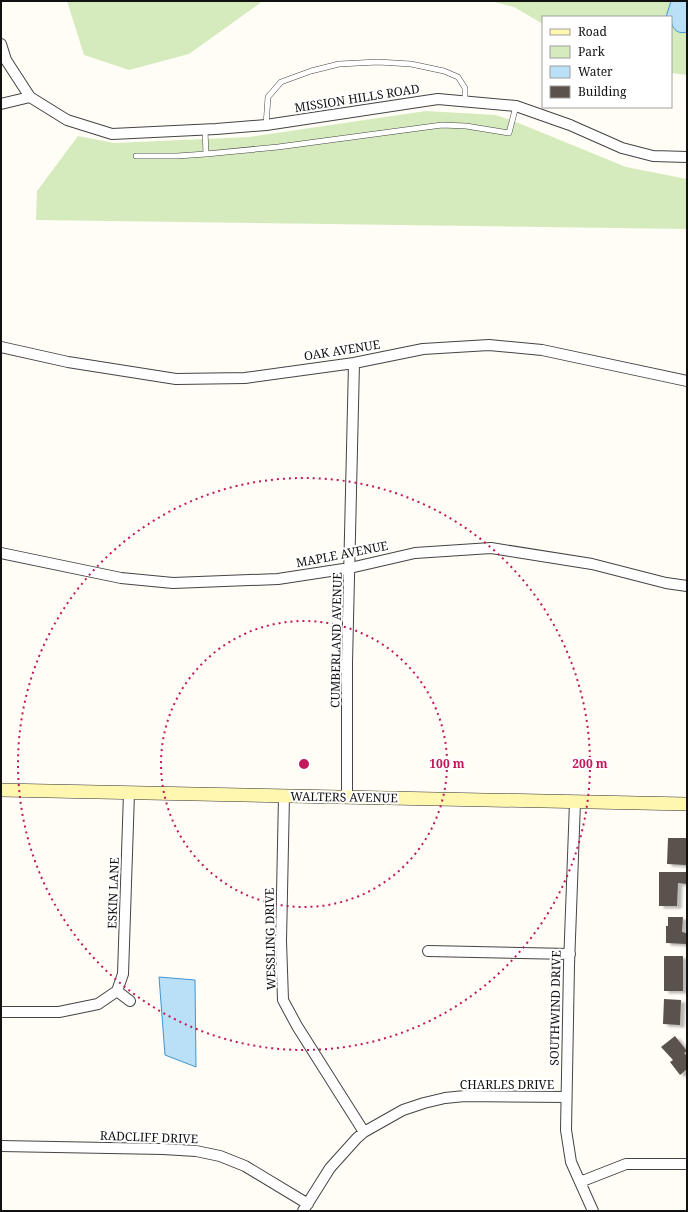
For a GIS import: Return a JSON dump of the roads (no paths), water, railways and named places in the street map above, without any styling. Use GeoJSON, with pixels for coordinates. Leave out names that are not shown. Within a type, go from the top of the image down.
{"type":"FeatureCollection","features":[{"type":"Feature","properties":{"kind":"main road","name":"WALTERS AVENUE"},"geometry":{"type":"LineString","coordinates":[[1,790],[687,804]]}},
{"type":"Feature","properties":{"kind":"street","name":"MISSION HILLS ROAD"},"geometry":{"type":"LineString","coordinates":[[1,44],[6,60],[30,97],[67,120],[112,134],[205,130],[266,125],[438,99],[516,106],[570,125],[622,148],[653,156],[687,157]]}},
{"type":"Feature","properties":{"kind":"street"},"geometry":{"type":"LineString","coordinates":[[1,104],[30,97]]}},
{"type":"Feature","properties":{"kind":"street","name":"OAK AVENUE"},"geometry":{"type":"LineString","coordinates":[[1,347],[68,362],[176,379],[245,378],[354,363],[423,349],[489,345],[542,350],[687,381]]}},
{"type":"Feature","properties":{"kind":"street","name":"CUMBERLAND AVENUE"},"geometry":{"type":"LineString","coordinates":[[347,797],[347,663],[354,363]]}},
{"type":"Feature","properties":{"kind":"street","name":"MAPLE AVENUE"},"geometry":{"type":"LineString","coordinates":[[1,553],[120,578],[173,583],[278,579],[350,568],[415,553],[491,548],[592,564],[666,583],[687,586]]}},
{"type":"Feature","properties":{"kind":"street","name":"ESKIN LANE"},"geometry":{"type":"LineString","coordinates":[[117,992],[123,974],[129,793]]}},
{"type":"Feature","properties":{"kind":"street","name":"WESSLING DRIVE"},"geometry":{"type":"LineString","coordinates":[[284,796],[281,941],[283,1000],[297,1026],[364,1132]]}},
{"type":"Feature","properties":{"kind":"street","name":"SOUTHWIND DRIVE"},"geometry":{"type":"LineString","coordinates":[[575,802],[566,1130],[571,1162],[593,1211]]}},
{"type":"Feature","properties":{"kind":"street"},"geometry":{"type":"LineString","coordinates":[[428,951],[570,954]]}},
{"type":"Feature","properties":{"kind":"street"},"geometry":{"type":"LineString","coordinates":[[1,1012],[59,1012],[98,1004],[117,992],[130,1001]]}},
{"type":"Feature","properties":{"kind":"street","name":"CHARLES DRIVE"},"geometry":{"type":"LineString","coordinates":[[305,1207],[330,1168],[364,1132],[403,1110],[445,1098],[465,1096],[566,1098]]}},
{"type":"Feature","properties":{"kind":"street","name":"RADCLIFF DRIVE"},"geometry":{"type":"LineString","coordinates":[[1,1146],[196,1151],[220,1156],[245,1166],[305,1207]]}},
{"type":"Feature","properties":{"kind":"street"},"geometry":{"type":"LineString","coordinates":[[580,1182],[626,1164],[687,1164]]}},
{"type":"Feature","properties":{"kind":"lane"},"geometry":{"type":"LineString","coordinates":[[266,125],[268,97],[281,82],[311,71],[339,64],[378,62],[411,64],[444,71],[458,77],[465,88],[465,101]]}},
{"type":"Feature","properties":{"kind":"lane"},"geometry":{"type":"LineString","coordinates":[[136,156],[177,156],[278,147],[442,125],[466,126],[510,133],[516,106]]}},
{"type":"Feature","properties":{"kind":"lane"},"geometry":{"type":"LineString","coordinates":[[205,130],[206,154]]}},
{"type":"Feature","properties":{"kind":"water"},"geometry":{"type":"Polygon","coordinates":[[[671,1],[687,1],[687,32],[683,33],[677,31],[672,24],[672,16],[666,16],[671,1]]]}},
{"type":"Feature","properties":{"kind":"water"},"geometry":{"type":"Polygon","coordinates":[[[159,977],[195,980],[196,1067],[165,1055],[159,977]]]}}]}
